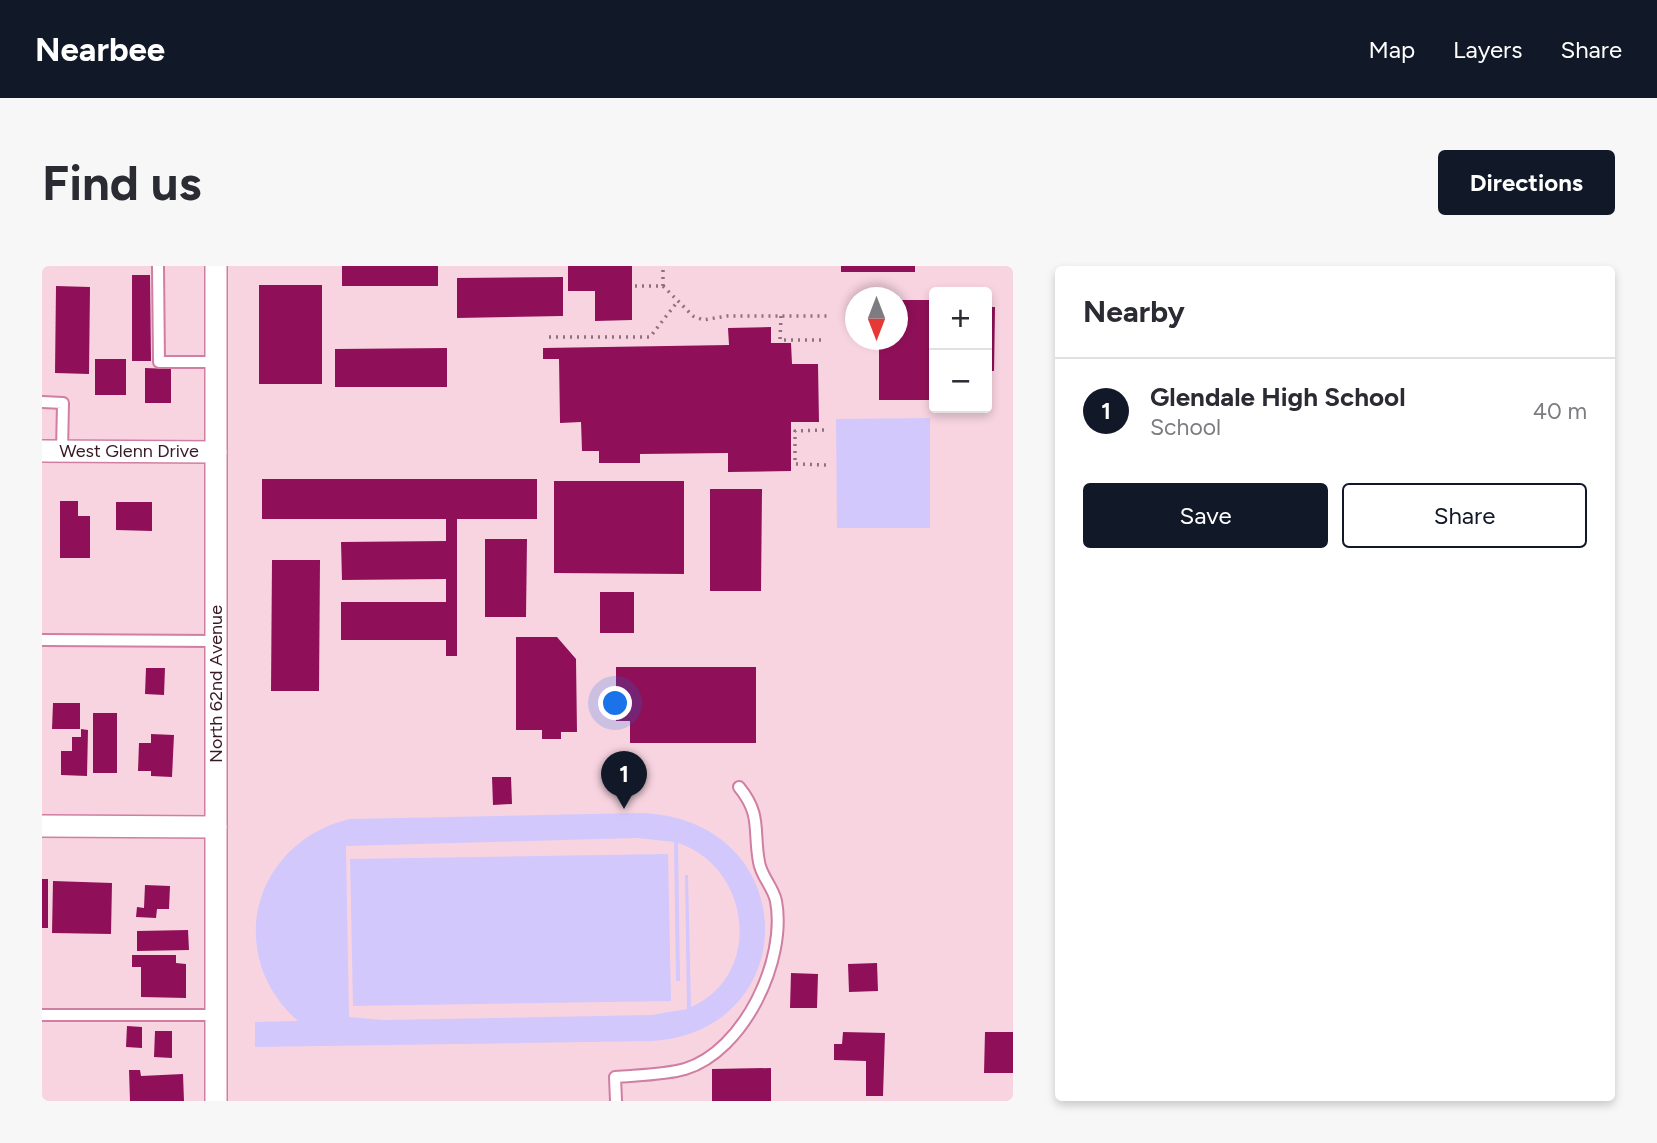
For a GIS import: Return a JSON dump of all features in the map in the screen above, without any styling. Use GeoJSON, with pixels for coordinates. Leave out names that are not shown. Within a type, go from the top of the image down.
{"type":"FeatureCollection","features":[{"type":"Feature","properties":{"kind":"street","name":"North 62nd Avenue"},"geometry":{"type":"LineString","coordinates":[[216,266],[216,1101]]}},
{"type":"Feature","properties":{"kind":"street","name":"West Glenn Drive"},"geometry":{"type":"LineString","coordinates":[[52,451],[216,452]]}},
{"type":"Feature","properties":{"kind":"street"},"geometry":{"type":"LineString","coordinates":[[42,827],[216,827]]}},
{"type":"Feature","properties":{"kind":"lane"},"geometry":{"type":"LineString","coordinates":[[158,266],[159,362],[216,362]]}},
{"type":"Feature","properties":{"kind":"lane"},"geometry":{"type":"LineString","coordinates":[[42,402],[63,403],[52,451]]}},
{"type":"Feature","properties":{"kind":"lane"},"geometry":{"type":"LineString","coordinates":[[42,639],[216,641]]}},
{"type":"Feature","properties":{"kind":"lane"},"geometry":{"type":"LineString","coordinates":[[616,1101],[615,1077],[685,1069],[724,1043],[758,1001],[767,982],[772,964],[776,902],[759,864],[753,805],[739,787]]}},
{"type":"Feature","properties":{"kind":"lane"},"geometry":{"type":"LineString","coordinates":[[42,1015],[216,1015]]}},
{"type":"Feature","properties":{"kind":"path"},"geometry":{"type":"LineString","coordinates":[[663,266],[663,286]]}},
{"type":"Feature","properties":{"kind":"path"},"geometry":{"type":"LineString","coordinates":[[635,286],[663,286],[693,316],[703,320],[727,316],[827,316]]}},
{"type":"Feature","properties":{"kind":"path"},"geometry":{"type":"LineString","coordinates":[[549,337],[650,337],[678,301]]}},
{"type":"Feature","properties":{"kind":"path"},"geometry":{"type":"LineString","coordinates":[[781,316],[780,340],[826,340]]}},
{"type":"Feature","properties":{"kind":"path"},"geometry":{"type":"LineString","coordinates":[[824,430],[794,431],[795,464],[826,465]]}},
{"type":"Feature","properties":{"kind":"shaded area"},"geometry":{"type":"Polygon","coordinates":[[[930,418],[930,528],[837,528],[836,419],[930,418]]]}},
{"type":"Feature","properties":{"kind":"shaded area"},"geometry":{"type":"Polygon","coordinates":[[[638,813],[692,823],[732,848],[756,884],[765,924],[759,965],[738,1002],[703,1028],[652,1041],[255,1047],[255,1022],[298,1021],[275,994],[261,965],[256,934],[260,904],[271,876],[290,851],[317,832],[350,819],[638,813]],[[638,838],[346,846],[349,1017],[383,1020],[651,1015],[687,1009],[685,875],[688,875],[691,1007],[714,992],[730,971],[738,947],[739,922],[733,897],[721,874],[703,856],[678,843],[680,981],[676,981],[674,842],[638,838]]]}},
{"type":"Feature","properties":{"kind":"shaded area"},"geometry":{"type":"Polygon","coordinates":[[[668,854],[671,1001],[353,1006],[350,859],[668,854]]]}},
{"type":"Feature","properties":{"kind":"building"},"geometry":{"type":"Polygon","coordinates":[[[342,266],[438,266],[438,286],[342,286],[342,266]]]}},
{"type":"Feature","properties":{"kind":"building"},"geometry":{"type":"Polygon","coordinates":[[[568,266],[632,266],[632,320],[595,321],[595,291],[568,291],[568,266]]]}},
{"type":"Feature","properties":{"kind":"building"},"geometry":{"type":"Polygon","coordinates":[[[841,266],[915,266],[915,272],[841,272],[841,266]]]}},
{"type":"Feature","properties":{"kind":"building"},"geometry":{"type":"Polygon","coordinates":[[[132,275],[150,275],[151,361],[132,361],[132,275]]]}},
{"type":"Feature","properties":{"kind":"building"},"geometry":{"type":"Polygon","coordinates":[[[563,277],[563,316],[457,318],[457,278],[563,277]]]}},
{"type":"Feature","properties":{"kind":"building"},"geometry":{"type":"Polygon","coordinates":[[[259,285],[322,285],[322,384],[259,384],[259,285]]]}},
{"type":"Feature","properties":{"kind":"building"},"geometry":{"type":"Polygon","coordinates":[[[56,286],[90,287],[89,374],[55,373],[56,286]]]}},
{"type":"Feature","properties":{"kind":"building"},"geometry":{"type":"Polygon","coordinates":[[[908,300],[929,300],[929,400],[879,400],[879,350],[908,350],[908,300]]]}},
{"type":"Feature","properties":{"kind":"building"},"geometry":{"type":"Polygon","coordinates":[[[992,307],[995,307],[992,371],[992,307]]]}},
{"type":"Feature","properties":{"kind":"building"},"geometry":{"type":"Polygon","coordinates":[[[771,327],[771,343],[791,343],[792,364],[818,364],[819,422],[791,422],[791,471],[728,472],[728,453],[640,454],[640,463],[599,463],[599,451],[582,451],[581,422],[560,423],[559,359],[543,359],[543,348],[729,345],[728,328],[771,327]]]}},
{"type":"Feature","properties":{"kind":"building"},"geometry":{"type":"Polygon","coordinates":[[[447,348],[447,387],[335,387],[335,349],[447,348]]]}},
{"type":"Feature","properties":{"kind":"building"},"geometry":{"type":"Polygon","coordinates":[[[95,359],[126,359],[126,395],[95,395],[95,359]]]}},
{"type":"Feature","properties":{"kind":"building"},"geometry":{"type":"Polygon","coordinates":[[[145,368],[171,369],[171,403],[145,403],[145,368]]]}},
{"type":"Feature","properties":{"kind":"building"},"geometry":{"type":"Polygon","coordinates":[[[262,479],[537,479],[537,519],[457,519],[457,656],[446,656],[446,640],[341,640],[341,602],[446,602],[446,579],[342,580],[341,542],[446,541],[446,519],[262,519],[262,479]]]}},
{"type":"Feature","properties":{"kind":"building"},"geometry":{"type":"Polygon","coordinates":[[[554,481],[684,481],[684,574],[554,573],[554,481]]]}},
{"type":"Feature","properties":{"kind":"building"},"geometry":{"type":"Polygon","coordinates":[[[710,489],[762,489],[761,591],[710,591],[710,489]]]}},
{"type":"Feature","properties":{"kind":"building"},"geometry":{"type":"Polygon","coordinates":[[[60,501],[78,501],[78,516],[90,516],[90,558],[60,558],[60,501]]]}},
{"type":"Feature","properties":{"kind":"building"},"geometry":{"type":"Polygon","coordinates":[[[116,502],[152,502],[152,531],[116,530],[116,502]]]}},
{"type":"Feature","properties":{"kind":"building"},"geometry":{"type":"Polygon","coordinates":[[[485,539],[527,539],[526,617],[485,617],[485,539]]]}},
{"type":"Feature","properties":{"kind":"building"},"geometry":{"type":"Polygon","coordinates":[[[272,560],[320,560],[319,691],[271,691],[272,560]]]}},
{"type":"Feature","properties":{"kind":"building"},"geometry":{"type":"Polygon","coordinates":[[[600,592],[634,592],[634,633],[600,633],[600,592]]]}},
{"type":"Feature","properties":{"kind":"building"},"geometry":{"type":"Polygon","coordinates":[[[516,637],[557,637],[576,659],[577,732],[561,732],[561,739],[542,739],[542,730],[516,730],[516,637]]]}},
{"type":"Feature","properties":{"kind":"building"},"geometry":{"type":"Polygon","coordinates":[[[616,667],[756,667],[756,743],[630,743],[630,721],[616,721],[616,667]]]}},
{"type":"Feature","properties":{"kind":"building"},"geometry":{"type":"Polygon","coordinates":[[[146,668],[165,668],[164,695],[145,694],[146,668]]]}},
{"type":"Feature","properties":{"kind":"building"},"geometry":{"type":"Polygon","coordinates":[[[53,703],[80,703],[80,729],[52,729],[53,703]]]}},
{"type":"Feature","properties":{"kind":"building"},"geometry":{"type":"Polygon","coordinates":[[[93,713],[117,713],[117,773],[93,773],[93,713]]]}},
{"type":"Feature","properties":{"kind":"building"},"geometry":{"type":"Polygon","coordinates":[[[81,729],[88,730],[87,776],[61,775],[61,751],[72,751],[72,737],[81,737],[81,729]]]}},
{"type":"Feature","properties":{"kind":"building"},"geometry":{"type":"Polygon","coordinates":[[[151,734],[174,735],[172,777],[151,776],[151,771],[138,771],[139,743],[151,743],[151,734]]]}},
{"type":"Feature","properties":{"kind":"building"},"geometry":{"type":"Polygon","coordinates":[[[492,777],[511,777],[512,804],[493,805],[492,777]]]}},
{"type":"Feature","properties":{"kind":"building"},"geometry":{"type":"Polygon","coordinates":[[[42,879],[48,879],[48,928],[42,928],[42,879]]]}},
{"type":"Feature","properties":{"kind":"building"},"geometry":{"type":"Polygon","coordinates":[[[53,881],[112,883],[111,934],[52,933],[53,881]]]}},
{"type":"Feature","properties":{"kind":"building"},"geometry":{"type":"Polygon","coordinates":[[[145,885],[170,886],[169,909],[157,909],[156,918],[136,917],[137,907],[144,908],[145,885]]]}},
{"type":"Feature","properties":{"kind":"building"},"geometry":{"type":"Polygon","coordinates":[[[188,930],[189,950],[137,951],[137,931],[188,930]]]}},
{"type":"Feature","properties":{"kind":"building"},"geometry":{"type":"Polygon","coordinates":[[[132,955],[176,955],[176,963],[186,964],[186,998],[141,997],[141,967],[132,967],[132,955]]]}},
{"type":"Feature","properties":{"kind":"building"},"geometry":{"type":"Polygon","coordinates":[[[877,963],[878,991],[849,992],[848,964],[877,963]]]}},
{"type":"Feature","properties":{"kind":"building"},"geometry":{"type":"Polygon","coordinates":[[[791,973],[818,974],[817,1008],[790,1008],[791,973]]]}},
{"type":"Feature","properties":{"kind":"building"},"geometry":{"type":"Polygon","coordinates":[[[127,1026],[142,1027],[142,1048],[126,1047],[127,1026]]]}},
{"type":"Feature","properties":{"kind":"building"},"geometry":{"type":"Polygon","coordinates":[[[155,1031],[172,1031],[172,1058],[154,1057],[155,1031]]]}},
{"type":"Feature","properties":{"kind":"building"},"geometry":{"type":"Polygon","coordinates":[[[843,1032],[885,1033],[883,1096],[866,1096],[866,1061],[834,1060],[834,1044],[842,1044],[843,1032]]]}},
{"type":"Feature","properties":{"kind":"building"},"geometry":{"type":"Polygon","coordinates":[[[985,1032],[1013,1032],[1013,1073],[984,1073],[985,1032]]]}},
{"type":"Feature","properties":{"kind":"building"},"geometry":{"type":"Polygon","coordinates":[[[771,1068],[771,1101],[712,1101],[712,1069],[771,1068]]]}},
{"type":"Feature","properties":{"kind":"building"},"geometry":{"type":"Polygon","coordinates":[[[129,1070],[140,1070],[141,1076],[183,1074],[184,1101],[130,1101],[129,1070]]]}},
{"type":"Feature","properties":{"kind":"place","name":"Glendale High School"},"geometry":{"type":"Point","coordinates":[624,809]}}]}
